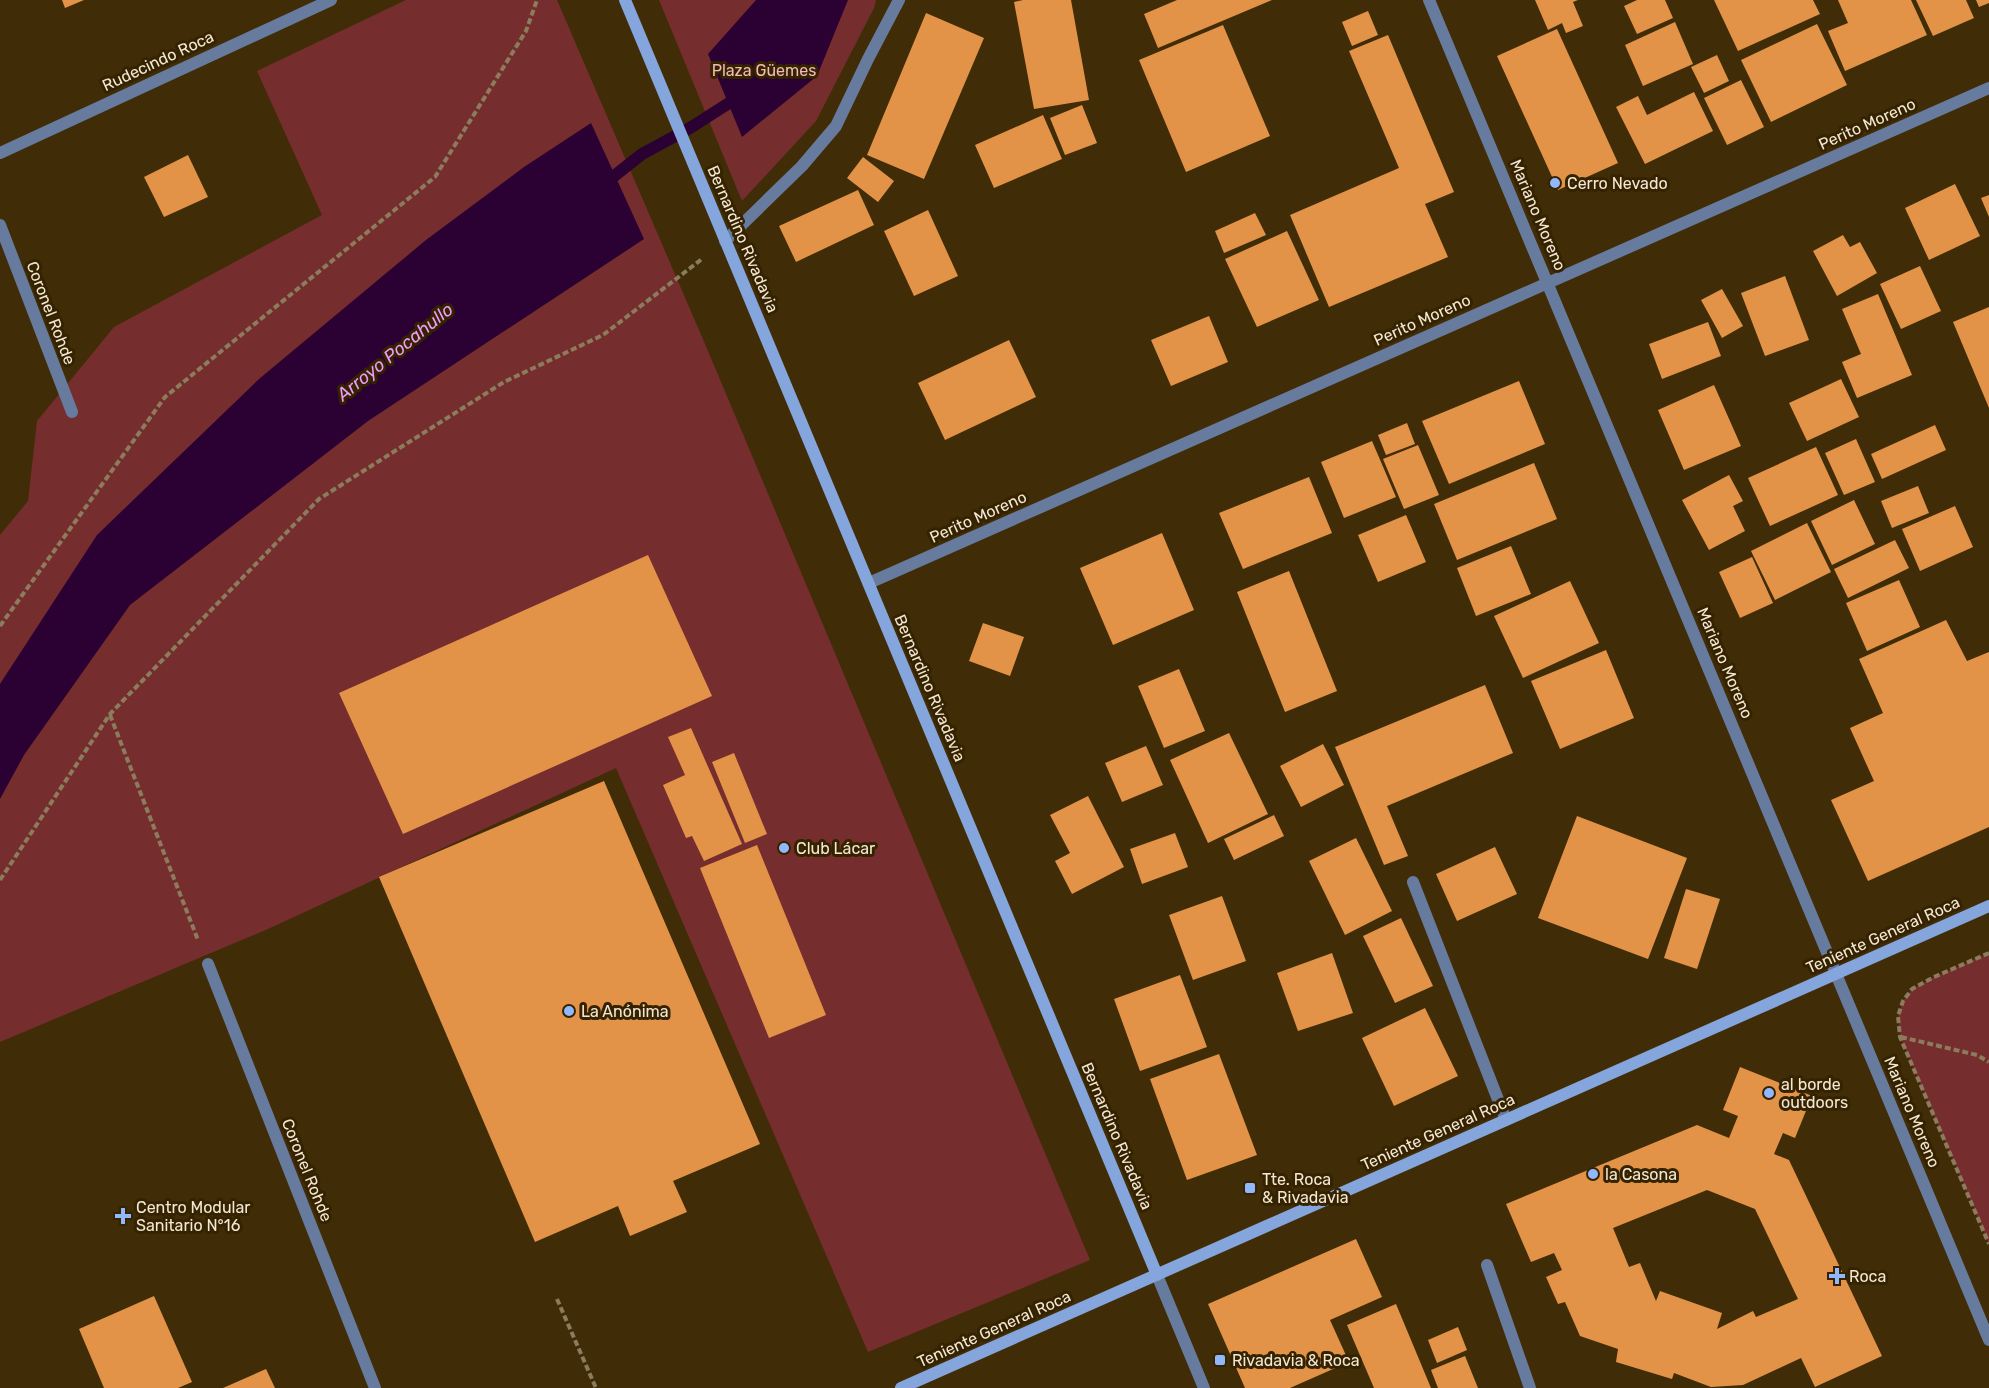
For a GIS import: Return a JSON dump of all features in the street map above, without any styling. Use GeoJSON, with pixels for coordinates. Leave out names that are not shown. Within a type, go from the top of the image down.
{"type":"FeatureCollection","features":[{"type":"Feature","properties":{"kind":"street","name":"Rudecindo Roca"},"geometry":{"type":"LineString","coordinates":[[0,153],[331,0]]}},
{"type":"Feature","properties":{"kind":"street","name":"Bernardino Rivadavia"},"geometry":{"type":"LineString","coordinates":[[625,0],[1204,1388]]}},
{"type":"Feature","properties":{"kind":"street"},"geometry":{"type":"LineString","coordinates":[[725,241],[802,165],[836,126],[899,0]]}},
{"type":"Feature","properties":{"kind":"street","name":"Mariano Moreno"},"geometry":{"type":"LineString","coordinates":[[1429,0],[1989,1340]]}},
{"type":"Feature","properties":{"kind":"street","name":"Perito Moreno"},"geometry":{"type":"LineString","coordinates":[[869,583],[1989,88]]}},
{"type":"Feature","properties":{"kind":"street","name":"Coronel Rohde"},"geometry":{"type":"LineString","coordinates":[[0,225],[72,412]]}},
{"type":"Feature","properties":{"kind":"street"},"geometry":{"type":"LineString","coordinates":[[1413,882],[1506,1120]]}},
{"type":"Feature","properties":{"kind":"street","name":"Teniente General Roca"},"geometry":{"type":"LineString","coordinates":[[901,1388],[1989,906]]}},
{"type":"Feature","properties":{"kind":"street","name":"Coronel Rohde"},"geometry":{"type":"LineString","coordinates":[[207,964],[375,1388]]}},
{"type":"Feature","properties":{"kind":"street"},"geometry":{"type":"LineString","coordinates":[[1487,1265],[1530,1388]]}},
{"type":"Feature","properties":{"kind":"path"},"geometry":{"type":"LineString","coordinates":[[0,626],[165,397],[435,177],[526,31],[537,0]]}},
{"type":"Feature","properties":{"kind":"path"},"geometry":{"type":"LineString","coordinates":[[0,880],[110,714],[319,499],[504,382],[603,335],[725,241]]}},
{"type":"Feature","properties":{"kind":"path"},"geometry":{"type":"LineString","coordinates":[[110,714],[207,964]]}},
{"type":"Feature","properties":{"kind":"path"},"geometry":{"type":"LineString","coordinates":[[1989,953],[1912,989],[1903,1001],[1898,1016],[1900,1037],[1989,1244]]}},
{"type":"Feature","properties":{"kind":"path"},"geometry":{"type":"LineString","coordinates":[[1900,1037],[1977,1055],[1989,1062]]}},
{"type":"Feature","properties":{"kind":"path"},"geometry":{"type":"LineString","coordinates":[[557,1299],[596,1388]]}},
{"type":"Feature","properties":{"kind":"green space"},"geometry":{"type":"Polygon","coordinates":[[[406,0],[557,0],[708,351],[1090,1260],[868,1352],[616,768],[268,929],[0,1042],[0,535],[28,501],[37,421],[114,327],[322,215],[257,71],[406,0]]]}},
{"type":"Feature","properties":{"kind":"green space","name":"Plaza Güemes"},"geometry":{"type":"Polygon","coordinates":[[[659,0],[876,0],[816,121],[742,201],[659,0]]]}},
{"type":"Feature","properties":{"kind":"green space"},"geometry":{"type":"Polygon","coordinates":[[[1989,953],[1989,1244],[1900,1037],[1898,1016],[1903,1001],[1912,989],[1989,953]]]}},
{"type":"Feature","properties":{"kind":"water"},"geometry":{"type":"Polygon","coordinates":[[[756,0],[848,0],[817,76],[742,137],[708,54],[756,0]]]}},
{"type":"Feature","properties":{"kind":"water"},"geometry":{"type":"Polygon","coordinates":[[[591,123],[644,239],[368,421],[130,605],[24,755],[0,799],[0,684],[97,535],[259,379],[426,240],[524,167],[591,123]]]}},
{"type":"Feature","properties":{"kind":"building"},"geometry":{"type":"Polygon","coordinates":[[[62,0],[84,0],[65,8],[62,0]]]}},
{"type":"Feature","properties":{"kind":"building"},"geometry":{"type":"Polygon","coordinates":[[[1071,0],[1089,100],[1034,109],[1014,2],[1071,0]]]}},
{"type":"Feature","properties":{"kind":"building"},"geometry":{"type":"Polygon","coordinates":[[[1177,0],[1272,0],[1158,48],[1144,14],[1177,0]]]}},
{"type":"Feature","properties":{"kind":"building"},"geometry":{"type":"Polygon","coordinates":[[[1535,0],[1578,0],[1573,2],[1583,26],[1566,33],[1562,23],[1548,30],[1535,0]]]}},
{"type":"Feature","properties":{"kind":"building"},"geometry":{"type":"Polygon","coordinates":[[[1637,0],[1665,0],[1673,18],[1637,34],[1624,6],[1637,0]]]}},
{"type":"Feature","properties":{"kind":"building"},"geometry":{"type":"Polygon","coordinates":[[[1714,0],[1813,0],[1820,14],[1738,51],[1714,0]]]}},
{"type":"Feature","properties":{"kind":"building"},"geometry":{"type":"Polygon","coordinates":[[[1838,0],[1911,0],[1927,35],[1845,71],[1828,31],[1848,23],[1838,0]]]}},
{"type":"Feature","properties":{"kind":"building"},"geometry":{"type":"Polygon","coordinates":[[[1916,0],[1966,0],[1974,18],[1933,36],[1916,0]]]}},
{"type":"Feature","properties":{"kind":"building"},"geometry":{"type":"Polygon","coordinates":[[[1976,0],[1989,0],[1989,3],[1979,7],[1976,0]]]}},
{"type":"Feature","properties":{"kind":"building"},"geometry":{"type":"Polygon","coordinates":[[[1368,11],[1378,35],[1352,46],[1342,22],[1368,11]]]}},
{"type":"Feature","properties":{"kind":"building"},"geometry":{"type":"Polygon","coordinates":[[[926,13],[984,38],[924,179],[867,155],[926,13]]]}},
{"type":"Feature","properties":{"kind":"building"},"geometry":{"type":"Polygon","coordinates":[[[1675,22],[1693,64],[1643,86],[1625,45],[1675,22]]]}},
{"type":"Feature","properties":{"kind":"building"},"geometry":{"type":"Polygon","coordinates":[[[1817,24],[1847,85],[1771,122],[1741,60],[1817,24]]]}},
{"type":"Feature","properties":{"kind":"building"},"geometry":{"type":"Polygon","coordinates":[[[1223,25],[1270,136],[1186,172],[1139,60],[1223,25]]]}},
{"type":"Feature","properties":{"kind":"building"},"geometry":{"type":"Polygon","coordinates":[[[1557,29],[1618,163],[1558,190],[1497,56],[1557,29]]]}},
{"type":"Feature","properties":{"kind":"building"},"geometry":{"type":"Polygon","coordinates":[[[1388,35],[1454,192],[1425,204],[1448,257],[1329,307],[1290,215],[1399,168],[1349,51],[1388,35]]]}},
{"type":"Feature","properties":{"kind":"building"},"geometry":{"type":"Polygon","coordinates":[[[1717,55],[1729,81],[1704,93],[1691,67],[1717,55]]]}},
{"type":"Feature","properties":{"kind":"building"},"geometry":{"type":"Polygon","coordinates":[[[1741,80],[1764,127],[1727,145],[1704,98],[1741,80]]]}},
{"type":"Feature","properties":{"kind":"building"},"geometry":{"type":"Polygon","coordinates":[[[1694,92],[1713,131],[1645,164],[1616,107],[1638,96],[1647,115],[1694,92]]]}},
{"type":"Feature","properties":{"kind":"building"},"geometry":{"type":"Polygon","coordinates":[[[1082,105],[1097,143],[1065,155],[1050,118],[1082,105]]]}},
{"type":"Feature","properties":{"kind":"building"},"geometry":{"type":"Polygon","coordinates":[[[1043,115],[1062,159],[994,188],[975,145],[1043,115]]]}},
{"type":"Feature","properties":{"kind":"building"},"geometry":{"type":"Polygon","coordinates":[[[188,155],[208,197],[164,217],[144,177],[188,155]]]}},
{"type":"Feature","properties":{"kind":"building"},"geometry":{"type":"Polygon","coordinates":[[[863,157],[894,181],[878,202],[847,178],[863,157]]]}},
{"type":"Feature","properties":{"kind":"building"},"geometry":{"type":"Polygon","coordinates":[[[1955,184],[1980,236],[1929,260],[1905,208],[1955,184]]]}},
{"type":"Feature","properties":{"kind":"building"},"geometry":{"type":"Polygon","coordinates":[[[858,190],[874,225],[796,262],[779,226],[858,190]]]}},
{"type":"Feature","properties":{"kind":"building"},"geometry":{"type":"Polygon","coordinates":[[[1989,195],[1989,217],[1981,198],[1989,195]]]}},
{"type":"Feature","properties":{"kind":"building"},"geometry":{"type":"Polygon","coordinates":[[[928,210],[958,276],[914,296],[884,231],[928,210]]]}},
{"type":"Feature","properties":{"kind":"building"},"geometry":{"type":"Polygon","coordinates":[[[1255,213],[1266,235],[1224,253],[1215,231],[1255,213]]]}},
{"type":"Feature","properties":{"kind":"building"},"geometry":{"type":"Polygon","coordinates":[[[1287,231],[1319,300],[1257,327],[1225,259],[1287,231]]]}},
{"type":"Feature","properties":{"kind":"building"},"geometry":{"type":"Polygon","coordinates":[[[1843,235],[1850,247],[1860,242],[1877,273],[1837,296],[1813,251],[1843,235]]]}},
{"type":"Feature","properties":{"kind":"building"},"geometry":{"type":"Polygon","coordinates":[[[1920,266],[1941,311],[1901,329],[1880,284],[1920,266]]]}},
{"type":"Feature","properties":{"kind":"building"},"geometry":{"type":"Polygon","coordinates":[[[1785,276],[1809,340],[1765,356],[1741,293],[1785,276]]]}},
{"type":"Feature","properties":{"kind":"building"},"geometry":{"type":"Polygon","coordinates":[[[1722,289],[1743,326],[1722,338],[1701,300],[1722,289]]]}},
{"type":"Feature","properties":{"kind":"building"},"geometry":{"type":"Polygon","coordinates":[[[1878,294],[1912,375],[1857,398],[1842,362],[1861,354],[1842,309],[1878,294]]]}},
{"type":"Feature","properties":{"kind":"building"},"geometry":{"type":"Polygon","coordinates":[[[1989,307],[1989,408],[1953,322],[1989,307]]]}},
{"type":"Feature","properties":{"kind":"building"},"geometry":{"type":"Polygon","coordinates":[[[1209,316],[1228,362],[1171,386],[1151,340],[1209,316]]]}},
{"type":"Feature","properties":{"kind":"building"},"geometry":{"type":"Polygon","coordinates":[[[1708,322],[1721,356],[1662,379],[1649,344],[1708,322]]]}},
{"type":"Feature","properties":{"kind":"building"},"geometry":{"type":"Polygon","coordinates":[[[1009,340],[1036,397],[945,440],[918,383],[1009,340]]]}},
{"type":"Feature","properties":{"kind":"building"},"geometry":{"type":"Polygon","coordinates":[[[1841,379],[1859,417],[1807,441],[1789,403],[1841,379]]]}},
{"type":"Feature","properties":{"kind":"building"},"geometry":{"type":"Polygon","coordinates":[[[1519,381],[1545,444],[1449,484],[1422,421],[1519,381]]]}},
{"type":"Feature","properties":{"kind":"building"},"geometry":{"type":"Polygon","coordinates":[[[1714,385],[1741,446],[1684,470],[1658,410],[1714,385]]]}},
{"type":"Feature","properties":{"kind":"building"},"geometry":{"type":"Polygon","coordinates":[[[1407,423],[1415,444],[1386,455],[1378,435],[1407,423]]]}},
{"type":"Feature","properties":{"kind":"building"},"geometry":{"type":"Polygon","coordinates":[[[1935,425],[1946,450],[1882,479],[1871,454],[1935,425]]]}},
{"type":"Feature","properties":{"kind":"building"},"geometry":{"type":"Polygon","coordinates":[[[1856,439],[1875,482],[1844,495],[1825,453],[1856,439]]]}},
{"type":"Feature","properties":{"kind":"building"},"geometry":{"type":"Polygon","coordinates":[[[1372,441],[1396,497],[1344,518],[1321,462],[1372,441]]]}},
{"type":"Feature","properties":{"kind":"building"},"geometry":{"type":"Polygon","coordinates":[[[1418,445],[1439,495],[1404,509],[1383,459],[1418,445]]]}},
{"type":"Feature","properties":{"kind":"building"},"geometry":{"type":"Polygon","coordinates":[[[1816,447],[1838,495],[1770,526],[1748,478],[1816,447]]]}},
{"type":"Feature","properties":{"kind":"building"},"geometry":{"type":"Polygon","coordinates":[[[1534,463],[1557,519],[1457,560],[1434,504],[1534,463]]]}},
{"type":"Feature","properties":{"kind":"building"},"geometry":{"type":"Polygon","coordinates":[[[1729,475],[1743,501],[1733,506],[1745,531],[1709,550],[1682,500],[1729,475]]]}},
{"type":"Feature","properties":{"kind":"building"},"geometry":{"type":"Polygon","coordinates":[[[1309,477],[1332,533],[1243,569],[1219,513],[1309,477]]]}},
{"type":"Feature","properties":{"kind":"building"},"geometry":{"type":"Polygon","coordinates":[[[1918,486],[1929,513],[1892,528],[1881,501],[1918,486]]]}},
{"type":"Feature","properties":{"kind":"building"},"geometry":{"type":"Polygon","coordinates":[[[1854,500],[1875,544],[1832,565],[1811,521],[1854,500]]]}},
{"type":"Feature","properties":{"kind":"building"},"geometry":{"type":"Polygon","coordinates":[[[1955,506],[1973,547],[1920,571],[1902,529],[1955,506]]]}},
{"type":"Feature","properties":{"kind":"building"},"geometry":{"type":"Polygon","coordinates":[[[1406,515],[1426,562],[1378,582],[1358,535],[1406,515]]]}},
{"type":"Feature","properties":{"kind":"building"},"geometry":{"type":"Polygon","coordinates":[[[1807,523],[1831,572],[1775,600],[1751,551],[1807,523]]]}},
{"type":"Feature","properties":{"kind":"building"},"geometry":{"type":"Polygon","coordinates":[[[1162,533],[1194,610],[1113,645],[1080,568],[1162,533]]]}},
{"type":"Feature","properties":{"kind":"building"},"geometry":{"type":"Polygon","coordinates":[[[1895,540],[1909,568],[1848,598],[1834,569],[1895,540]]]}},
{"type":"Feature","properties":{"kind":"building"},"geometry":{"type":"Polygon","coordinates":[[[1511,546],[1531,594],[1476,616],[1457,568],[1511,546]]]}},
{"type":"Feature","properties":{"kind":"building"},"geometry":{"type":"Polygon","coordinates":[[[648,555],[712,696],[403,834],[339,693],[648,555]]]}},
{"type":"Feature","properties":{"kind":"building"},"geometry":{"type":"Polygon","coordinates":[[[1752,557],[1773,603],[1740,618],[1719,572],[1752,557]]]}},
{"type":"Feature","properties":{"kind":"building"},"geometry":{"type":"Polygon","coordinates":[[[1289,571],[1337,691],[1285,712],[1237,592],[1289,571]]]}},
{"type":"Feature","properties":{"kind":"building"},"geometry":{"type":"Polygon","coordinates":[[[1899,580],[1920,627],[1867,651],[1846,603],[1899,580]]]}},
{"type":"Feature","properties":{"kind":"building"},"geometry":{"type":"Polygon","coordinates":[[[1570,581],[1599,643],[1523,678],[1494,616],[1570,581]]]}},
{"type":"Feature","properties":{"kind":"building"},"geometry":{"type":"Polygon","coordinates":[[[1946,620],[1967,661],[1989,652],[1989,827],[1868,881],[1831,800],[1874,781],[1850,728],[1883,713],[1859,659],[1946,620]]]}},
{"type":"Feature","properties":{"kind":"building"},"geometry":{"type":"Polygon","coordinates":[[[983,623],[1024,637],[1010,676],[969,661],[983,623]]]}},
{"type":"Feature","properties":{"kind":"building"},"geometry":{"type":"Polygon","coordinates":[[[1606,650],[1634,718],[1560,749],[1531,681],[1606,650]]]}},
{"type":"Feature","properties":{"kind":"building"},"geometry":{"type":"Polygon","coordinates":[[[1179,669],[1205,731],[1164,748],[1138,686],[1179,669]]]}},
{"type":"Feature","properties":{"kind":"building"},"geometry":{"type":"Polygon","coordinates":[[[1485,685],[1513,753],[1387,806],[1408,856],[1384,865],[1335,747],[1485,685]]]}},
{"type":"Feature","properties":{"kind":"building"},"geometry":{"type":"Polygon","coordinates":[[[691,728],[742,844],[704,861],[692,836],[686,838],[663,785],[685,775],[668,737],[691,728]]]}},
{"type":"Feature","properties":{"kind":"building"},"geometry":{"type":"Polygon","coordinates":[[[1229,733],[1268,814],[1208,843],[1170,760],[1229,733]]]}},
{"type":"Feature","properties":{"kind":"building"},"geometry":{"type":"Polygon","coordinates":[[[1323,744],[1344,785],[1301,807],[1280,766],[1323,744]]]}},
{"type":"Feature","properties":{"kind":"building"},"geometry":{"type":"Polygon","coordinates":[[[1146,746],[1163,785],[1122,802],[1105,763],[1146,746]]]}},
{"type":"Feature","properties":{"kind":"building"},"geometry":{"type":"Polygon","coordinates":[[[734,753],[767,834],[745,843],[712,762],[734,753]]]}},
{"type":"Feature","properties":{"kind":"building","name":"La Anónima"},"geometry":{"type":"Polygon","coordinates":[[[604,781],[760,1144],[673,1181],[687,1212],[630,1236],[618,1206],[535,1242],[379,877],[604,781]]]}},
{"type":"Feature","properties":{"kind":"building"},"geometry":{"type":"Polygon","coordinates":[[[1088,796],[1124,867],[1072,894],[1055,861],[1070,853],[1050,815],[1088,796]]]}},
{"type":"Feature","properties":{"kind":"building"},"geometry":{"type":"Polygon","coordinates":[[[1274,815],[1284,836],[1234,860],[1224,839],[1274,815]]]}},
{"type":"Feature","properties":{"kind":"building"},"geometry":{"type":"Polygon","coordinates":[[[1577,816],[1687,858],[1648,959],[1538,918],[1577,816]]]}},
{"type":"Feature","properties":{"kind":"building"},"geometry":{"type":"Polygon","coordinates":[[[1175,833],[1188,867],[1142,884],[1130,849],[1175,833]]]}},
{"type":"Feature","properties":{"kind":"building"},"geometry":{"type":"Polygon","coordinates":[[[1356,838],[1392,911],[1345,935],[1309,861],[1356,838]]]}},
{"type":"Feature","properties":{"kind":"building"},"geometry":{"type":"Polygon","coordinates":[[[757,845],[826,1015],[769,1038],[700,868],[757,845]]]}},
{"type":"Feature","properties":{"kind":"building"},"geometry":{"type":"Polygon","coordinates":[[[1495,847],[1517,894],[1457,921],[1436,874],[1495,847]]]}},
{"type":"Feature","properties":{"kind":"building"},"geometry":{"type":"Polygon","coordinates":[[[1686,889],[1720,899],[1697,969],[1664,958],[1686,889]]]}},
{"type":"Feature","properties":{"kind":"building"},"geometry":{"type":"Polygon","coordinates":[[[1222,896],[1246,961],[1193,980],[1169,915],[1222,896]]]}},
{"type":"Feature","properties":{"kind":"building"},"geometry":{"type":"Polygon","coordinates":[[[1401,918],[1433,986],[1395,1003],[1363,936],[1401,918]]]}},
{"type":"Feature","properties":{"kind":"building"},"geometry":{"type":"Polygon","coordinates":[[[1332,953],[1353,1013],[1298,1031],[1277,973],[1332,953]]]}},
{"type":"Feature","properties":{"kind":"building"},"geometry":{"type":"Polygon","coordinates":[[[1180,975],[1207,1047],[1140,1071],[1114,999],[1180,975]]]}},
{"type":"Feature","properties":{"kind":"building"},"geometry":{"type":"Polygon","coordinates":[[[1425,1008],[1458,1076],[1394,1106],[1362,1038],[1425,1008]]]}},
{"type":"Feature","properties":{"kind":"building"},"geometry":{"type":"Polygon","coordinates":[[[1219,1054],[1257,1155],[1187,1180],[1150,1079],[1219,1054]]]}},
{"type":"Feature","properties":{"kind":"building"},"geometry":{"type":"Polygon","coordinates":[[[1740,1067],[1812,1096],[1795,1138],[1783,1133],[1774,1154],[1789,1160],[1882,1356],[1815,1387],[1801,1358],[1743,1385],[1711,1387],[1674,1373],[1672,1379],[1616,1362],[1618,1349],[1580,1336],[1565,1302],[1558,1304],[1546,1277],[1562,1270],[1554,1253],[1531,1262],[1506,1204],[1697,1125],[1729,1138],[1738,1116],[1723,1110],[1740,1067]],[[1707,1190],[1613,1228],[1629,1267],[1640,1263],[1656,1301],[1660,1291],[1722,1313],[1717,1329],[1753,1311],[1756,1317],[1798,1299],[1755,1209],[1707,1190]]]}},
{"type":"Feature","properties":{"kind":"building"},"geometry":{"type":"Polygon","coordinates":[[[1356,1239],[1382,1297],[1330,1320],[1349,1362],[1290,1388],[1245,1388],[1208,1304],[1356,1239]]]}},
{"type":"Feature","properties":{"kind":"building"},"geometry":{"type":"Polygon","coordinates":[[[154,1296],[192,1382],[178,1388],[104,1388],[79,1329],[154,1296]]]}},
{"type":"Feature","properties":{"kind":"building"},"geometry":{"type":"Polygon","coordinates":[[[1396,1304],[1431,1388],[1374,1388],[1347,1325],[1396,1304]]]}},
{"type":"Feature","properties":{"kind":"building"},"geometry":{"type":"Polygon","coordinates":[[[1458,1327],[1467,1350],[1437,1363],[1428,1340],[1458,1327]]]}},
{"type":"Feature","properties":{"kind":"building"},"geometry":{"type":"Polygon","coordinates":[[[1465,1356],[1478,1388],[1438,1388],[1431,1370],[1465,1356]]]}},
{"type":"Feature","properties":{"kind":"building"},"geometry":{"type":"Polygon","coordinates":[[[266,1369],[275,1388],[223,1388],[266,1369]]]}},
{"type":"Feature","properties":{"kind":"waterway","name":"Arroyo Pocahullo"},"geometry":{"type":"LineString","coordinates":[[604,184],[642,154],[690,128],[740,96]]}},
{"type":"Feature","properties":{"kind":"place","name":"Cerro Nevado"},"geometry":{"type":"Point","coordinates":[1555,183]}},
{"type":"Feature","properties":{"kind":"place","name":"Club Lácar"},"geometry":{"type":"Point","coordinates":[784,848]}},
{"type":"Feature","properties":{"kind":"place","name":"La Anónima"},"geometry":{"type":"Point","coordinates":[569,1011]}},
{"type":"Feature","properties":{"kind":"place","name":"al borde outdoors"},"geometry":{"type":"Point","coordinates":[1769,1093]}},
{"type":"Feature","properties":{"kind":"place","name":"la Casona"},"geometry":{"type":"Point","coordinates":[1593,1174]}},
{"type":"Feature","properties":{"kind":"place","name":"Tte. Roca & Rivadavia"},"geometry":{"type":"Point","coordinates":[1250,1188]}},
{"type":"Feature","properties":{"kind":"place","name":"Centro Modular Sanitario N°16"},"geometry":{"type":"Point","coordinates":[123,1216]}},
{"type":"Feature","properties":{"kind":"place","name":"Roca"},"geometry":{"type":"Point","coordinates":[1837,1276]}},
{"type":"Feature","properties":{"kind":"place","name":"Rivadavia & Roca"},"geometry":{"type":"Point","coordinates":[1220,1360]}}]}
